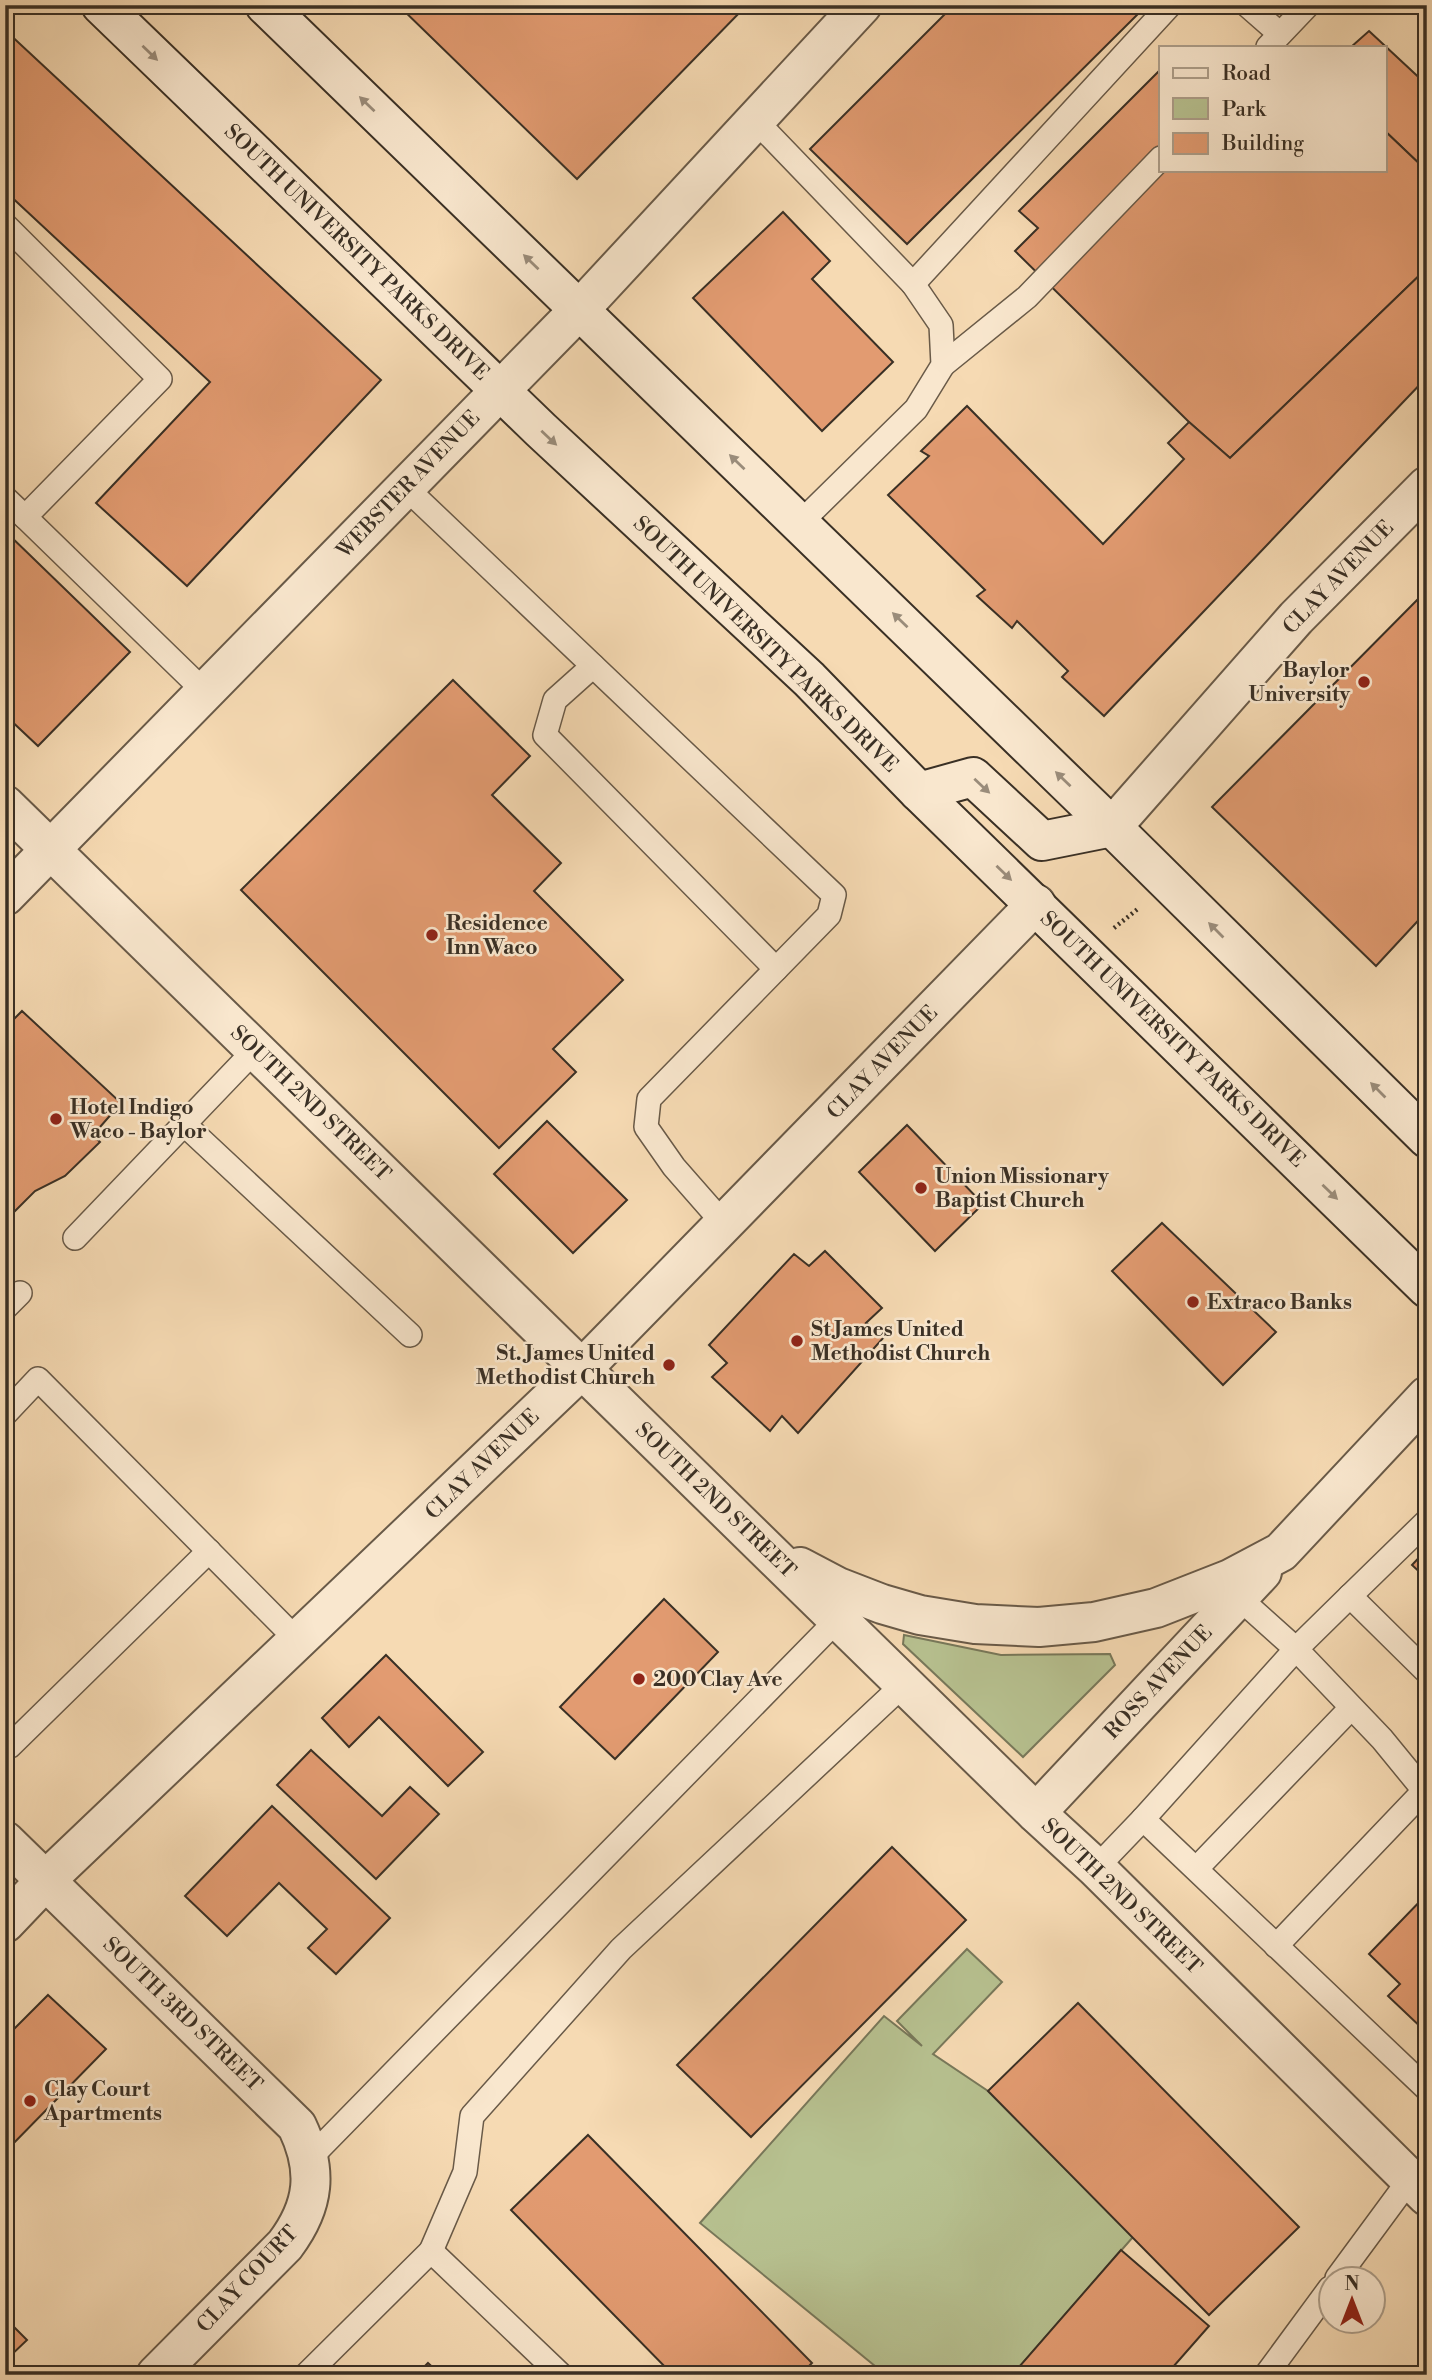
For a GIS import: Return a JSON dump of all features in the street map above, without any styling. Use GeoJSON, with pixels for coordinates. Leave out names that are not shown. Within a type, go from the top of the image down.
{"type":"FeatureCollection","features":[{"type":"Feature","properties":{"kind":"street","name":"SOUTH UNIVERSITY PARKS DRIVE"},"geometry":{"type":"LineString","coordinates":[[102,5],[500,391],[808,679],[919,792],[1427,1288]]}},
{"type":"Feature","properties":{"kind":"street"},"geometry":{"type":"LineString","coordinates":[[265,5],[1112,827],[1427,1138]]}},
{"type":"Feature","properties":{"kind":"street","name":"WEBSTER AVENUE"},"geometry":{"type":"LineString","coordinates":[[5,896],[580,309],[862,5]]}},
{"type":"Feature","properties":{"kind":"street","name":"CLAY AVENUE"},"geometry":{"type":"LineString","coordinates":[[1112,827],[1296,618],[1427,486]]}},
{"type":"Feature","properties":{"kind":"street"},"geometry":{"type":"LineString","coordinates":[[919,792],[973,777],[1042,841],[1112,827]]}},
{"type":"Feature","properties":{"kind":"street","name":"SOUTH 2ND STREET"},"geometry":{"type":"LineString","coordinates":[[5,805],[904,1684],[1096,1868],[1418,2188]]}},
{"type":"Feature","properties":{"kind":"street","name":"CLAY AVENUE"},"geometry":{"type":"LineString","coordinates":[[5,1923],[46,1880],[583,1368],[1036,904]]}},
{"type":"Feature","properties":{"kind":"street","name":"ROSS AVENUE"},"geometry":{"type":"LineString","coordinates":[[1036,1812],[1427,1395]]}},
{"type":"Feature","properties":{"kind":"street"},"geometry":{"type":"LineString","coordinates":[[767,1550],[838,1587],[920,1615],[975,1624],[1039,1627],[1094,1622],[1156,1608],[1230,1579],[1281,1552]]}},
{"type":"Feature","properties":{"kind":"street","name":"SOUTH 3RD STREET"},"geometry":{"type":"LineString","coordinates":[[5,1841],[297,2126],[307,2147],[309,2159],[310,2186],[306,2211]]}},
{"type":"Feature","properties":{"kind":"street","name":"CLAY COURT"},"geometry":{"type":"LineString","coordinates":[[156,2375],[285,2245],[306,2211]]}},
{"type":"Feature","properties":{"kind":"lane"},"geometry":{"type":"LineString","coordinates":[[913,284],[1170,5]]}},
{"type":"Feature","properties":{"kind":"lane"},"geometry":{"type":"LineString","coordinates":[[1247,5],[1274,41],[1308,5]]}},
{"type":"Feature","properties":{"kind":"lane"},"geometry":{"type":"LineString","coordinates":[[755,120],[913,284],[941,325],[943,365]]}},
{"type":"Feature","properties":{"kind":"lane"},"geometry":{"type":"LineString","coordinates":[[800,523],[916,409],[943,365],[1027,297],[1159,160]]}},
{"type":"Feature","properties":{"kind":"lane"},"geometry":{"type":"LineString","coordinates":[[5,225],[160,379],[25,517]]}},
{"type":"Feature","properties":{"kind":"lane"},"geometry":{"type":"LineString","coordinates":[[405,487],[834,895],[829,915],[649,1099],[646,1127],[674,1167],[724,1224]]}},
{"type":"Feature","properties":{"kind":"lane"},"geometry":{"type":"LineString","coordinates":[[5,498],[205,692]]}},
{"type":"Feature","properties":{"kind":"lane"},"geometry":{"type":"LineString","coordinates":[[593,666],[555,701],[544,735],[776,969]]}},
{"type":"Feature","properties":{"kind":"lane"},"geometry":{"type":"LineString","coordinates":[[75,1238],[256,1049]]}},
{"type":"Feature","properties":{"kind":"lane"},"geometry":{"type":"LineString","coordinates":[[186,1125],[410,1335]]}},
{"type":"Feature","properties":{"kind":"lane"},"geometry":{"type":"LineString","coordinates":[[5,1414],[38,1379],[298,1641]]}},
{"type":"Feature","properties":{"kind":"lane"},"geometry":{"type":"LineString","coordinates":[[1096,1868],[1296,1649],[1427,1521]]}},
{"type":"Feature","properties":{"kind":"lane"},"geometry":{"type":"LineString","coordinates":[[5,1741],[10,1746],[209,1551]]}},
{"type":"Feature","properties":{"kind":"lane"},"geometry":{"type":"LineString","coordinates":[[1350,1596],[1426,1670]]}},
{"type":"Feature","properties":{"kind":"lane"},"geometry":{"type":"LineString","coordinates":[[1238,1597],[1296,1649],[1382,1739],[1425,1793],[1276,1946]]}},
{"type":"Feature","properties":{"kind":"lane"},"geometry":{"type":"LineString","coordinates":[[309,2159],[838,1619]]}},
{"type":"Feature","properties":{"kind":"lane"},"geometry":{"type":"LineString","coordinates":[[306,2375],[431,2251],[465,2172],[472,2116],[621,1949],[904,1684]]}},
{"type":"Feature","properties":{"kind":"lane"},"geometry":{"type":"LineString","coordinates":[[1198,1868],[1351,1708]]}},
{"type":"Feature","properties":{"kind":"lane"},"geometry":{"type":"LineString","coordinates":[[1143,1819],[1198,1868],[1427,2089]]}},
{"type":"Feature","properties":{"kind":"lane"},"geometry":{"type":"LineString","coordinates":[[1350,2264],[1418,2188]]}},
{"type":"Feature","properties":{"kind":"lane"},"geometry":{"type":"LineString","coordinates":[[431,2251],[561,2375]]}},
{"type":"Feature","properties":{"kind":"lane"},"geometry":{"type":"LineString","coordinates":[[1266,2375],[1316,2308]]}},
{"type":"Feature","properties":{"kind":"path"},"geometry":{"type":"LineString","coordinates":[[1111,931],[1139,908]]}},
{"type":"Feature","properties":{"kind":"green space"},"geometry":{"type":"Polygon","coordinates":[[[904,1635],[1001,1655],[1110,1654],[1115,1665],[1023,1757],[903,1644],[904,1635]]]}},
{"type":"Feature","properties":{"kind":"green space"},"geometry":{"type":"Polygon","coordinates":[[[967,1949],[1002,1982],[933,2054],[988,2091],[1133,2237],[1012,2375],[886,2375],[700,2223],[884,2016],[922,2046],[897,2021],[967,1949]]]}},
{"type":"Feature","properties":{"kind":"building"},"geometry":{"type":"Polygon","coordinates":[[[398,5],[747,5],[577,179],[398,5]]]}},
{"type":"Feature","properties":{"kind":"building"},"geometry":{"type":"Polygon","coordinates":[[[954,5],[1147,5],[907,244],[810,149],[954,5]]]}},
{"type":"Feature","properties":{"kind":"building"},"geometry":{"type":"Polygon","coordinates":[[[5,30],[381,380],[187,586],[96,503],[210,382],[5,191],[5,30]]]}},
{"type":"Feature","properties":{"kind":"building"},"geometry":{"type":"Polygon","coordinates":[[[1369,31],[1385,46],[1352,46],[1369,31]]]}},
{"type":"Feature","properties":{"kind":"building"},"geometry":{"type":"Polygon","coordinates":[[[1386,47],[1427,85],[1427,171],[1386,132],[1386,47]]]}},
{"type":"Feature","properties":{"kind":"building"},"geometry":{"type":"Polygon","coordinates":[[[1159,71],[1159,172],[1386,172],[1386,132],[1427,171],[1427,268],[1230,458],[1189,422],[1015,251],[1038,228],[1019,211],[1159,71]]]}},
{"type":"Feature","properties":{"kind":"building"},"geometry":{"type":"Polygon","coordinates":[[[783,212],[830,261],[812,279],[893,362],[822,431],[693,298],[783,212]]]}},
{"type":"Feature","properties":{"kind":"building"},"geometry":{"type":"Polygon","coordinates":[[[1427,268],[1427,377],[1104,716],[1062,677],[1068,671],[1017,621],[1012,628],[977,596],[985,590],[888,495],[929,456],[921,451],[967,406],[1103,544],[1184,459],[1168,443],[1189,422],[1230,458],[1427,268]]]}},
{"type":"Feature","properties":{"kind":"building"},"geometry":{"type":"Polygon","coordinates":[[[5,531],[130,652],[38,746],[5,715],[5,531]]]}},
{"type":"Feature","properties":{"kind":"building","name":"Baylor University"},"geometry":{"type":"Polygon","coordinates":[[[1427,590],[1427,911],[1376,966],[1212,807],[1427,590]]]}},
{"type":"Feature","properties":{"kind":"building","name":"Residence Inn Waco"},"geometry":{"type":"Polygon","coordinates":[[[453,680],[530,756],[492,795],[561,863],[534,891],[623,980],[553,1049],[576,1072],[499,1148],[241,890],[453,680]]]}},
{"type":"Feature","properties":{"kind":"building","name":"Hotel Indigo Waco - Baylor"},"geometry":{"type":"Polygon","coordinates":[[[22,1011],[121,1103],[93,1135],[100,1142],[65,1176],[35,1191],[5,1221],[5,1028],[22,1011]]]}},
{"type":"Feature","properties":{"kind":"building"},"geometry":{"type":"Polygon","coordinates":[[[547,1121],[627,1200],[573,1253],[494,1174],[547,1121]]]}},
{"type":"Feature","properties":{"kind":"building","name":"Union Missionary Baptist Church"},"geometry":{"type":"Polygon","coordinates":[[[907,1125],[983,1204],[935,1251],[859,1172],[907,1125]]]}},
{"type":"Feature","properties":{"kind":"building","name":"Extraco Banks"},"geometry":{"type":"Polygon","coordinates":[[[1162,1223],[1276,1332],[1223,1385],[1112,1271],[1162,1223]]]}},
{"type":"Feature","properties":{"kind":"building","name":"St James United Methodist Church"},"geometry":{"type":"Polygon","coordinates":[[[825,1251],[882,1308],[866,1323],[885,1336],[798,1433],[782,1416],[770,1431],[712,1377],[727,1363],[709,1345],[794,1254],[809,1266],[825,1251]]]}},
{"type":"Feature","properties":{"kind":"building"},"geometry":{"type":"Polygon","coordinates":[[[1427,1549],[1427,1579],[1412,1565],[1427,1549]]]}},
{"type":"Feature","properties":{"kind":"building","name":"200 Clay Ave"},"geometry":{"type":"Polygon","coordinates":[[[664,1599],[718,1652],[615,1759],[560,1707],[664,1599]]]}},
{"type":"Feature","properties":{"kind":"building"},"geometry":{"type":"Polygon","coordinates":[[[386,1655],[483,1752],[448,1786],[379,1717],[349,1747],[322,1718],[386,1655]]]}},
{"type":"Feature","properties":{"kind":"building"},"geometry":{"type":"Polygon","coordinates":[[[311,1750],[382,1816],[410,1787],[439,1814],[376,1879],[277,1785],[311,1750]]]}},
{"type":"Feature","properties":{"kind":"building"},"geometry":{"type":"Polygon","coordinates":[[[272,1806],[390,1918],[336,1974],[308,1948],[327,1929],[279,1883],[227,1936],[185,1896],[272,1806]]]}},
{"type":"Feature","properties":{"kind":"building"},"geometry":{"type":"Polygon","coordinates":[[[892,1847],[966,1920],[751,2137],[677,2065],[892,1847]]]}},
{"type":"Feature","properties":{"kind":"building"},"geometry":{"type":"Polygon","coordinates":[[[1427,1894],[1427,2033],[1388,1996],[1400,1984],[1369,1954],[1427,1894]]]}},
{"type":"Feature","properties":{"kind":"building","name":"Clay Court Apartments"},"geometry":{"type":"Polygon","coordinates":[[[48,1995],[106,2049],[5,2152],[5,2038],[48,1995]]]}},
{"type":"Feature","properties":{"kind":"building"},"geometry":{"type":"Polygon","coordinates":[[[1078,2003],[1299,2227],[1209,2315],[988,2091],[1078,2003]]]}},
{"type":"Feature","properties":{"kind":"building"},"geometry":{"type":"Polygon","coordinates":[[[588,2135],[812,2363],[800,2375],[673,2375],[511,2210],[588,2135]]]}},
{"type":"Feature","properties":{"kind":"building"},"geometry":{"type":"Polygon","coordinates":[[[1121,2250],[1209,2326],[1166,2375],[1012,2375],[1121,2250]]]}},
{"type":"Feature","properties":{"kind":"building"},"geometry":{"type":"Polygon","coordinates":[[[5,2318],[27,2340],[5,2361],[5,2318]]]}},
{"type":"Feature","properties":{"kind":"building"},"geometry":{"type":"Polygon","coordinates":[[[428,2363],[441,2375],[416,2375],[428,2363]]]}},
{"type":"Feature","properties":{"kind":"place","name":"Baylor University"},"geometry":{"type":"Point","coordinates":[1364,682]}},
{"type":"Feature","properties":{"kind":"place","name":"Residence Inn Waco"},"geometry":{"type":"Point","coordinates":[432,935]}},
{"type":"Feature","properties":{"kind":"place","name":"Hotel Indigo Waco - Baylor"},"geometry":{"type":"Point","coordinates":[56,1119]}},
{"type":"Feature","properties":{"kind":"place","name":"Union Missionary Baptist Church"},"geometry":{"type":"Point","coordinates":[921,1188]}},
{"type":"Feature","properties":{"kind":"place","name":"Extraco Banks"},"geometry":{"type":"Point","coordinates":[1193,1302]}},
{"type":"Feature","properties":{"kind":"place","name":"St James United Methodist Church"},"geometry":{"type":"Point","coordinates":[797,1341]}},
{"type":"Feature","properties":{"kind":"place","name":"St. James United Methodist Church"},"geometry":{"type":"Point","coordinates":[669,1365]}},
{"type":"Feature","properties":{"kind":"place","name":"200 Clay Ave"},"geometry":{"type":"Point","coordinates":[639,1679]}},
{"type":"Feature","properties":{"kind":"place","name":"Clay Court Apartments"},"geometry":{"type":"Point","coordinates":[30,2101]}}]}
